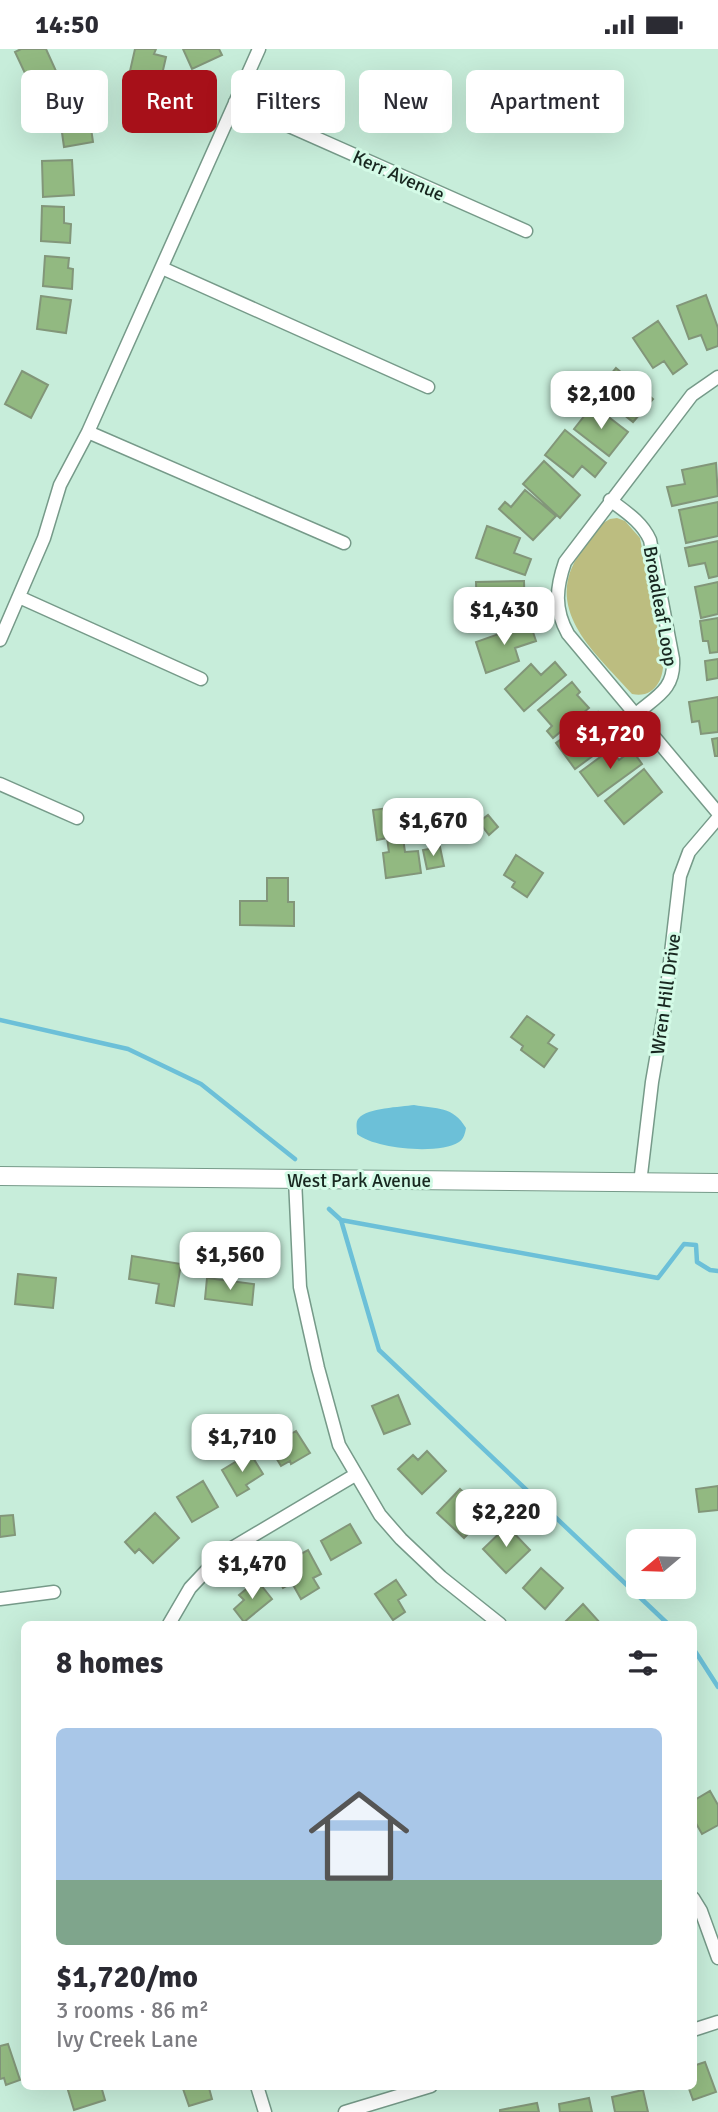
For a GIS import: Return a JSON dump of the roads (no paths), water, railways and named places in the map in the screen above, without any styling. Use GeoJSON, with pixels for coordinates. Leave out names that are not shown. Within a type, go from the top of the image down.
{"type":"FeatureCollection","features":[{"type":"Feature","properties":{"kind":"main road","name":"West Park Avenue"},"geometry":{"type":"LineString","coordinates":[[0,1177],[718,1183]]}},
{"type":"Feature","properties":{"kind":"street"},"geometry":{"type":"LineString","coordinates":[[249,70],[259,49]]}},
{"type":"Feature","properties":{"kind":"street"},"geometry":{"type":"LineString","coordinates":[[0,640],[44,538],[60,485],[88,432],[231,111]]}},
{"type":"Feature","properties":{"kind":"street","name":"Kerr Avenue"},"geometry":{"type":"LineString","coordinates":[[305,133],[526,231]]}},
{"type":"Feature","properties":{"kind":"street"},"geometry":{"type":"LineString","coordinates":[[162,268],[428,387]]}},
{"type":"Feature","properties":{"kind":"street"},"geometry":{"type":"LineString","coordinates":[[718,377],[692,394],[565,562],[557,584],[561,621],[568,634],[718,815]]}},
{"type":"Feature","properties":{"kind":"street"},"geometry":{"type":"LineString","coordinates":[[88,432],[344,543]]}},
{"type":"Feature","properties":{"kind":"street","name":"Broadleaf Loop"},"geometry":{"type":"LineString","coordinates":[[610,500],[646,530],[650,540],[673,659],[674,674],[668,686],[636,714]]}},
{"type":"Feature","properties":{"kind":"street"},"geometry":{"type":"LineString","coordinates":[[19,597],[201,679]]}},
{"type":"Feature","properties":{"kind":"street"},"geometry":{"type":"LineString","coordinates":[[0,784],[76,818]]}},
{"type":"Feature","properties":{"kind":"street","name":"Wren Hill Drive"},"geometry":{"type":"LineString","coordinates":[[640,1183],[680,876],[689,852],[718,815]]}},
{"type":"Feature","properties":{"kind":"street"},"geometry":{"type":"LineString","coordinates":[[295,1179],[300,1287],[339,1445],[380,1515],[419,1559],[496,1621]]}},
{"type":"Feature","properties":{"kind":"street"},"geometry":{"type":"LineString","coordinates":[[171,1621],[190,1588],[222,1554],[355,1475]]}},
{"type":"Feature","properties":{"kind":"street"},"geometry":{"type":"LineString","coordinates":[[0,1599],[54,1592]]}},
{"type":"Feature","properties":{"kind":"street"},"geometry":{"type":"LineString","coordinates":[[697,1904],[718,1958]]}},
{"type":"Feature","properties":{"kind":"street"},"geometry":{"type":"LineString","coordinates":[[697,2029],[718,2022]]}},
{"type":"Feature","properties":{"kind":"street"},"geometry":{"type":"LineString","coordinates":[[258,2090],[265,2112]]}},
{"type":"Feature","properties":{"kind":"street"},"geometry":{"type":"LineString","coordinates":[[345,2112],[418,2090]]}},
{"type":"Feature","properties":{"kind":"water"},"geometry":{"type":"Polygon","coordinates":[[[414,1105],[450,1112],[466,1128],[464,1136],[450,1146],[407,1149],[378,1143],[357,1134],[357,1121],[363,1115],[376,1110],[414,1105]]]}},
{"type":"Feature","properties":{"kind":"waterway"},"geometry":{"type":"LineString","coordinates":[[0,1020],[128,1049],[201,1084],[295,1159]]}},
{"type":"Feature","properties":{"kind":"waterway"},"geometry":{"type":"LineString","coordinates":[[329,1209],[341,1220],[379,1350],[665,1621]]}},
{"type":"Feature","properties":{"kind":"waterway"},"geometry":{"type":"LineString","coordinates":[[341,1220],[658,1278],[684,1244],[696,1245],[697,1262],[710,1270],[718,1271]]}},
{"type":"Feature","properties":{"kind":"waterway"},"geometry":{"type":"LineString","coordinates":[[697,1654],[718,1687]]}}]}
